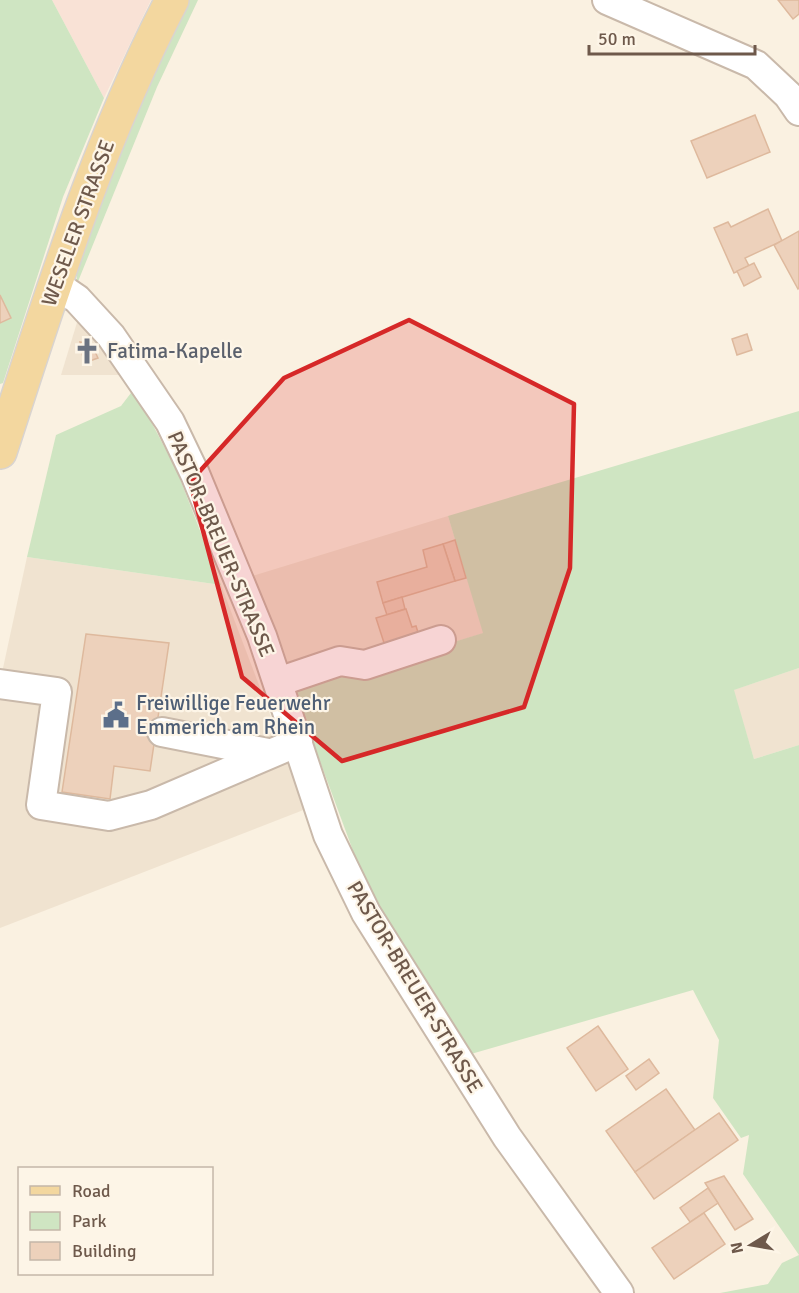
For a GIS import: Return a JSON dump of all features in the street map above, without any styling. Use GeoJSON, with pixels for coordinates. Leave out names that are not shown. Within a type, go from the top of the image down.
{"type":"FeatureCollection","features":[{"type":"Feature","properties":{"kind":"main road","name":"WESELER STRASSE"},"geometry":{"type":"LineString","coordinates":[[0,452],[54,284],[95,170],[137,68],[172,0]]}},
{"type":"Feature","properties":{"kind":"street"},"geometry":{"type":"LineString","coordinates":[[608,0],[756,65],[788,95],[799,111]]}},
{"type":"Feature","properties":{"kind":"street","name":"PASTOR-BREUER-STRASSE"},"geometry":{"type":"LineString","coordinates":[[54,284],[77,299],[111,336],[170,422],[204,496],[278,682],[328,835],[366,914],[507,1137],[619,1293]]}},
{"type":"Feature","properties":{"kind":"street"},"geometry":{"type":"LineString","coordinates":[[278,682],[340,661],[365,665],[441,640]]}},
{"type":"Feature","properties":{"kind":"street"},"geometry":{"type":"LineString","coordinates":[[0,684],[57,692],[41,805],[109,816],[151,805],[298,742]]}},
{"type":"Feature","properties":{"kind":"street"},"geometry":{"type":"LineString","coordinates":[[162,732],[268,753]]}},
{"type":"Feature","properties":{"kind":"highlighted area"},"geometry":{"type":"Polygon","coordinates":[[[409,320],[574,404],[570,568],[524,707],[342,761],[242,677],[190,482],[284,378],[409,320]]]}},
{"type":"Feature","properties":{"kind":"shaded area"},"geometry":{"type":"Polygon","coordinates":[[[52,0],[151,0],[104,98],[52,0]]]}},
{"type":"Feature","properties":{"kind":"shaded area"},"geometry":{"type":"Polygon","coordinates":[[[79,316],[87,320],[121,375],[61,375],[79,316]]]}},
{"type":"Feature","properties":{"kind":"shaded area"},"geometry":{"type":"Polygon","coordinates":[[[448,516],[484,633],[294,691],[252,576],[448,516]]]}},
{"type":"Feature","properties":{"kind":"shaded area"},"geometry":{"type":"Polygon","coordinates":[[[27,557],[221,585],[306,809],[0,928],[0,682],[27,557]]]}},
{"type":"Feature","properties":{"kind":"shaded area"},"geometry":{"type":"Polygon","coordinates":[[[799,668],[799,745],[754,759],[733,690],[799,668]]]}},
{"type":"Feature","properties":{"kind":"green space"},"geometry":{"type":"Polygon","coordinates":[[[0,0],[52,0],[104,98],[63,197],[3,383],[0,384],[0,0]]]}},
{"type":"Feature","properties":{"kind":"green space"},"geometry":{"type":"Polygon","coordinates":[[[189,0],[198,0],[157,87],[77,284],[79,257],[88,229],[148,87],[189,0]]]}},
{"type":"Feature","properties":{"kind":"green space"},"geometry":{"type":"Polygon","coordinates":[[[134,389],[177,471],[221,585],[27,557],[56,435],[121,406],[134,389]]]}},
{"type":"Feature","properties":{"kind":"green space"},"geometry":{"type":"Polygon","coordinates":[[[799,411],[799,668],[734,690],[754,759],[799,745],[799,1255],[743,1174],[749,1135],[741,1138],[713,1098],[719,1040],[693,990],[471,1054],[369,894],[294,691],[483,633],[448,516],[799,411]]]}},
{"type":"Feature","properties":{"kind":"green space"},"geometry":{"type":"Polygon","coordinates":[[[799,1255],[799,1293],[720,1293],[768,1284],[782,1263],[799,1255]]]}},
{"type":"Feature","properties":{"kind":"building"},"geometry":{"type":"Polygon","coordinates":[[[778,0],[799,0],[799,14],[793,19],[778,0]]]}},
{"type":"Feature","properties":{"kind":"building"},"geometry":{"type":"Polygon","coordinates":[[[755,115],[770,152],[707,178],[691,141],[755,115]]]}},
{"type":"Feature","properties":{"kind":"building"},"geometry":{"type":"Polygon","coordinates":[[[768,209],[782,241],[745,258],[749,266],[734,273],[714,228],[728,222],[731,227],[768,209]]]}},
{"type":"Feature","properties":{"kind":"building"},"geometry":{"type":"Polygon","coordinates":[[[799,231],[799,288],[798,289],[774,245],[799,231]]]}},
{"type":"Feature","properties":{"kind":"building"},"geometry":{"type":"Polygon","coordinates":[[[754,263],[761,277],[744,286],[737,271],[754,263]]]}},
{"type":"Feature","properties":{"kind":"building"},"geometry":{"type":"Polygon","coordinates":[[[0,295],[11,318],[0,323],[0,295]]]}},
{"type":"Feature","properties":{"kind":"building"},"geometry":{"type":"Polygon","coordinates":[[[747,334],[752,350],[737,355],[732,339],[747,334]]]}},
{"type":"Feature","properties":{"kind":"building","name":"Fatima-Kapelle"},"geometry":{"type":"Polygon","coordinates":[[[89,339],[98,358],[84,363],[80,342],[90,342],[89,339]]]}},
{"type":"Feature","properties":{"kind":"building"},"geometry":{"type":"Polygon","coordinates":[[[455,540],[466,578],[455,581],[443,544],[455,540]]]}},
{"type":"Feature","properties":{"kind":"building"},"geometry":{"type":"Polygon","coordinates":[[[443,544],[455,581],[383,603],[377,582],[427,567],[423,550],[443,544]]]}},
{"type":"Feature","properties":{"kind":"building"},"geometry":{"type":"Polygon","coordinates":[[[402,597],[405,609],[387,615],[383,603],[402,597]]]}},
{"type":"Feature","properties":{"kind":"building"},"geometry":{"type":"Polygon","coordinates":[[[406,609],[412,627],[416,626],[420,639],[386,649],[376,618],[406,609]]]}},
{"type":"Feature","properties":{"kind":"building","name":"Freiwillige Feuerwehr Emmerich am Rhein"},"geometry":{"type":"Polygon","coordinates":[[[86,634],[169,643],[150,771],[114,766],[110,799],[62,792],[86,634]]]}},
{"type":"Feature","properties":{"kind":"building"},"geometry":{"type":"Polygon","coordinates":[[[598,1026],[628,1069],[596,1091],[567,1048],[598,1026]]]}},
{"type":"Feature","properties":{"kind":"building"},"geometry":{"type":"Polygon","coordinates":[[[649,1059],[659,1073],[636,1090],[626,1076],[649,1059]]]}},
{"type":"Feature","properties":{"kind":"building"},"geometry":{"type":"Polygon","coordinates":[[[666,1089],[695,1130],[635,1172],[606,1131],[666,1089]]]}},
{"type":"Feature","properties":{"kind":"building"},"geometry":{"type":"Polygon","coordinates":[[[719,1113],[738,1140],[654,1199],[635,1172],[719,1113]]]}},
{"type":"Feature","properties":{"kind":"building"},"geometry":{"type":"Polygon","coordinates":[[[724,1176],[753,1219],[735,1230],[705,1183],[724,1176]]]}},
{"type":"Feature","properties":{"kind":"building"},"geometry":{"type":"Polygon","coordinates":[[[708,1188],[718,1203],[690,1222],[680,1208],[708,1188]]]}},
{"type":"Feature","properties":{"kind":"building"},"geometry":{"type":"Polygon","coordinates":[[[704,1213],[725,1244],[674,1279],[652,1248],[704,1213]]]}},
{"type":"Feature","properties":{"kind":"place","name":"Fatima-Kapelle"},"geometry":{"type":"Point","coordinates":[87,351]}},
{"type":"Feature","properties":{"kind":"place","name":"Freiwillige Feuerwehr Emmerich am Rhein"},"geometry":{"type":"Point","coordinates":[116,715]}}]}
